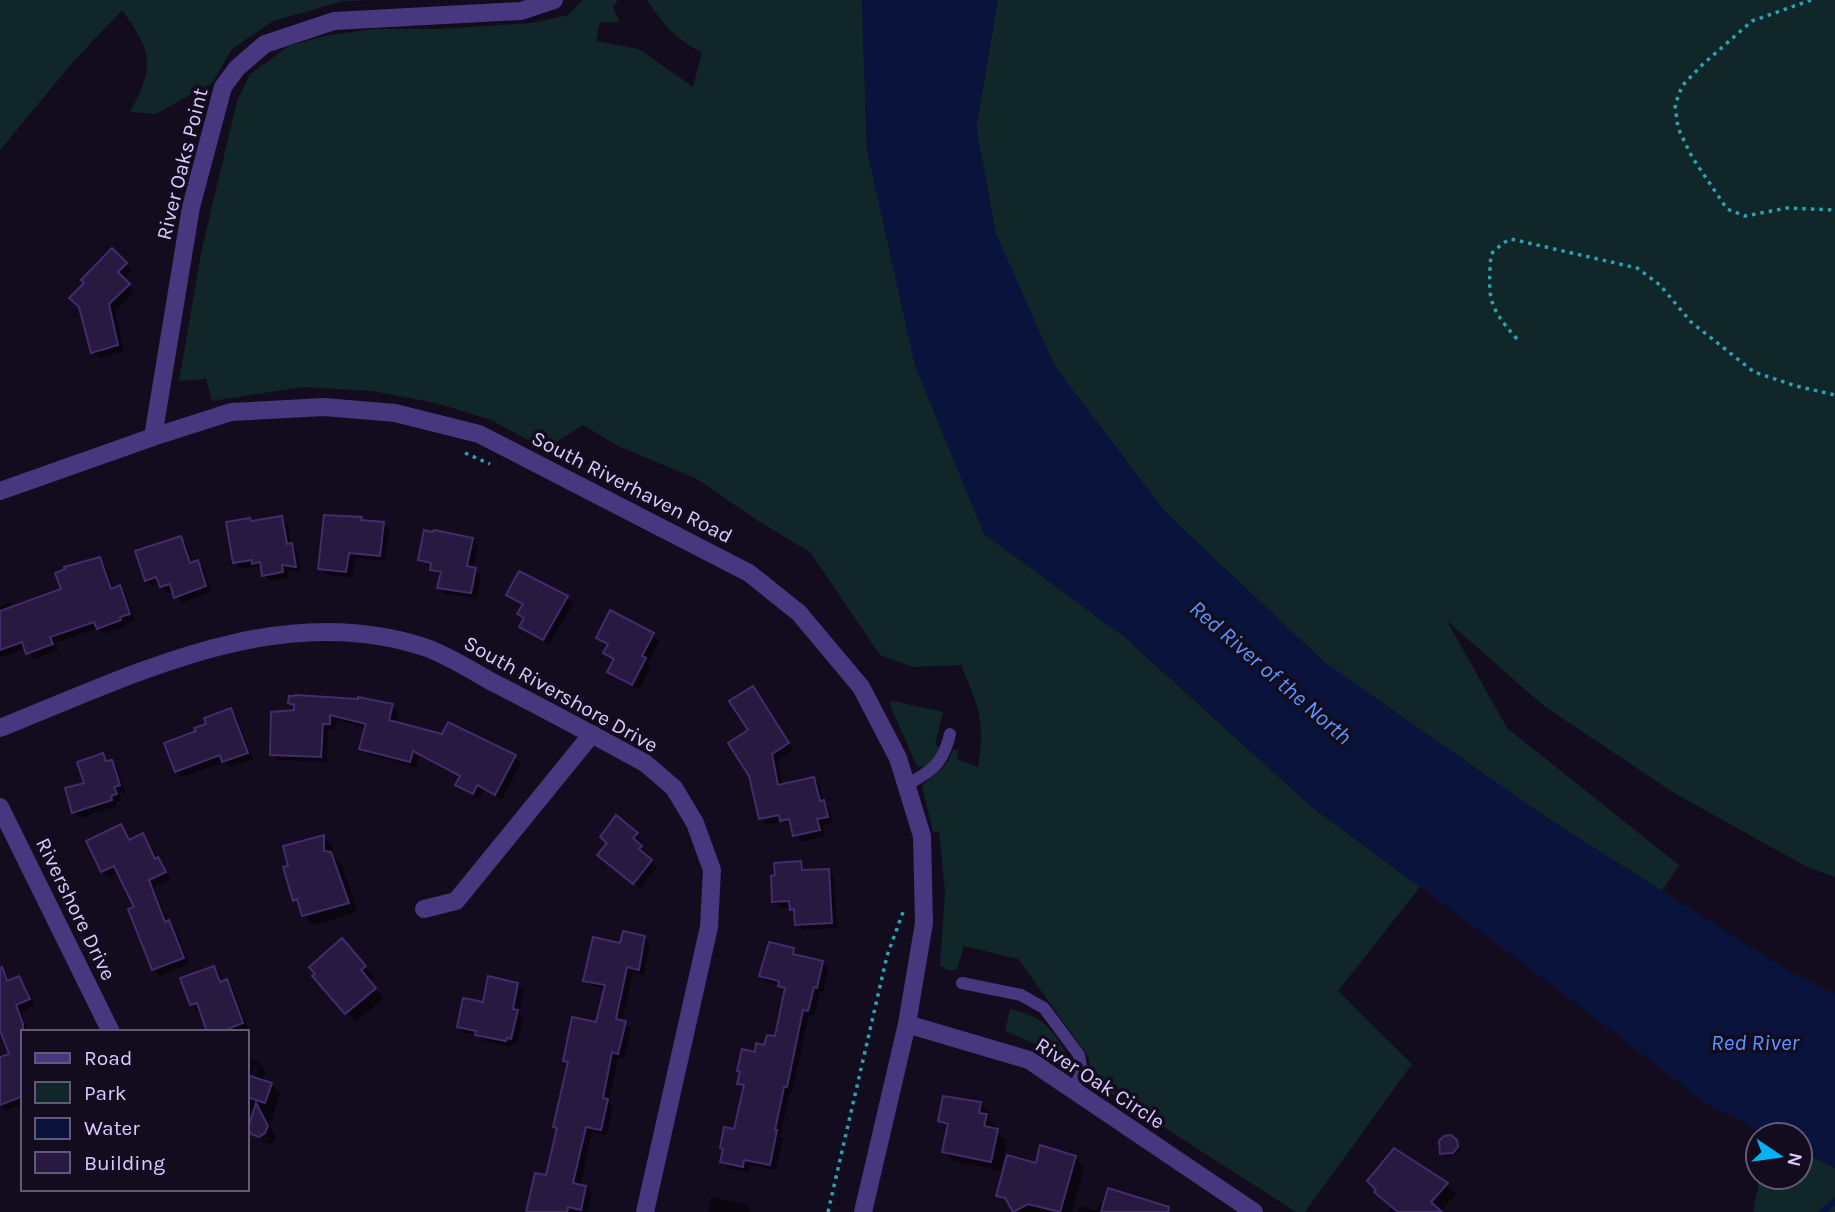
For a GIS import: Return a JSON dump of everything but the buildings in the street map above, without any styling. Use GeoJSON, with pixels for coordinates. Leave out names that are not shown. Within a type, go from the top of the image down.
{"type":"FeatureCollection","features":[{"type":"Feature","properties":{"kind":"street","name":"River Oaks Point"},"geometry":{"type":"LineString","coordinates":[[153,437],[191,207],[223,87],[237,68],[265,44],[334,21],[521,11],[554,0]]}},
{"type":"Feature","properties":{"kind":"street","name":"South Riverhaven Road"},"geometry":{"type":"LineString","coordinates":[[0,491],[231,412],[324,407],[395,413],[479,434],[749,573],[799,613],[861,687],[898,758],[922,836],[924,923],[907,1024],[863,1212]]}},
{"type":"Feature","properties":{"kind":"street","name":"South Rivershore Drive"},"geometry":{"type":"LineString","coordinates":[[0,728],[173,660],[245,639],[322,630],[384,636],[426,648],[645,763],[674,788],[695,823],[712,870],[709,926],[645,1212]]}},
{"type":"Feature","properties":{"kind":"street"},"geometry":{"type":"LineString","coordinates":[[424,909],[456,901],[592,734]]}},
{"type":"Feature","properties":{"kind":"street","name":"Rivershore Drive"},"geometry":{"type":"LineString","coordinates":[[0,807],[110,1030]]}},
{"type":"Feature","properties":{"kind":"street","name":"River Oak Circle"},"geometry":{"type":"LineString","coordinates":[[907,1024],[1029,1060],[1254,1212]]}},
{"type":"Feature","properties":{"kind":"lane"},"geometry":{"type":"LineString","coordinates":[[906,785],[935,768],[946,749],[950,734]]}},
{"type":"Feature","properties":{"kind":"lane"},"geometry":{"type":"LineString","coordinates":[[962,983],[1021,995],[1044,1008],[1079,1055],[1082,1071],[1073,1090]]}},
{"type":"Feature","properties":{"kind":"path"},"geometry":{"type":"LineString","coordinates":[[1811,0],[1752,21],[1682,86],[1675,105],[1678,128],[1692,157],[1727,209],[1745,216],[1787,208],[1835,210]]}},
{"type":"Feature","properties":{"kind":"path"},"geometry":{"type":"LineString","coordinates":[[1517,339],[1493,310],[1489,284],[1491,254],[1511,239],[1636,268],[1660,285],[1691,322],[1754,372],[1835,395]]}},
{"type":"Feature","properties":{"kind":"path"},"geometry":{"type":"LineString","coordinates":[[455,449],[491,465]]}},
{"type":"Feature","properties":{"kind":"path"},"geometry":{"type":"LineString","coordinates":[[828,1212],[887,956],[904,910]]}},
{"type":"Feature","properties":{"kind":"green space"},"geometry":{"type":"Polygon","coordinates":[[[0,0],[371,0],[344,1],[273,21],[232,49],[213,82],[156,114],[130,112],[144,83],[147,60],[140,38],[122,10],[73,62],[0,150],[0,0]]]}},
{"type":"Feature","properties":{"kind":"green space"},"geometry":{"type":"Polygon","coordinates":[[[583,0],[618,0],[613,7],[620,22],[600,22],[596,41],[639,49],[693,87],[702,52],[671,31],[647,0],[862,0],[867,150],[1130,642],[1313,808],[1420,887],[1338,991],[1412,1064],[1305,1212],[1296,1212],[1090,1080],[1089,1059],[1018,959],[964,946],[957,970],[947,970],[940,965],[945,892],[939,831],[933,832],[922,786],[944,766],[953,749],[959,751],[957,759],[978,767],[981,725],[976,703],[961,665],[913,667],[880,655],[810,552],[755,519],[697,479],[618,446],[583,425],[545,449],[491,420],[436,403],[372,391],[304,387],[212,401],[206,379],[179,381],[201,253],[237,101],[250,74],[289,46],[324,36],[372,29],[439,29],[531,23],[568,15],[583,0]]]}},
{"type":"Feature","properties":{"kind":"green space"},"geometry":{"type":"Polygon","coordinates":[[[998,0],[1835,0],[1835,877],[1807,867],[1674,793],[1544,706],[1447,621],[1507,728],[1679,865],[1662,891],[1547,818],[1325,663],[1166,513],[1055,367],[996,234],[976,127],[998,0]]]}},
{"type":"Feature","properties":{"kind":"green space"},"geometry":{"type":"Polygon","coordinates":[[[893,701],[943,712],[935,745],[939,747],[936,756],[925,767],[917,766],[889,703],[893,701]]]}},
{"type":"Feature","properties":{"kind":"green space"},"geometry":{"type":"Polygon","coordinates":[[[1010,1009],[1034,1017],[1050,1029],[1074,1066],[1072,1069],[1031,1042],[1005,1031],[1010,1009]]]}},
{"type":"Feature","properties":{"kind":"green space"},"geometry":{"type":"Polygon","coordinates":[[[1814,1158],[1835,1168],[1835,1212],[1753,1212],[1757,1191],[1814,1191],[1814,1158]]]}},
{"type":"Feature","properties":{"kind":"water","name":"Red River"},"geometry":{"type":"Polygon","coordinates":[[[862,0],[998,0],[976,127],[996,234],[1055,367],[1166,513],[1325,663],[1547,818],[1787,970],[1835,994],[1835,1168],[1814,1158],[1814,1121],[1744,1123],[1707,1104],[1523,963],[1313,808],[1131,642],[984,534],[915,366],[867,150],[862,0]]]}},
{"type":"Feature","properties":{"kind":"waterway"},"geometry":{"type":"LineString","coordinates":[[1822,1212],[1835,1201]]}},
{"type":"Feature","properties":{"kind":"water label","name":"Red River of the North"},"geometry":{"type":"Point","coordinates":[1271,672]}}]}
